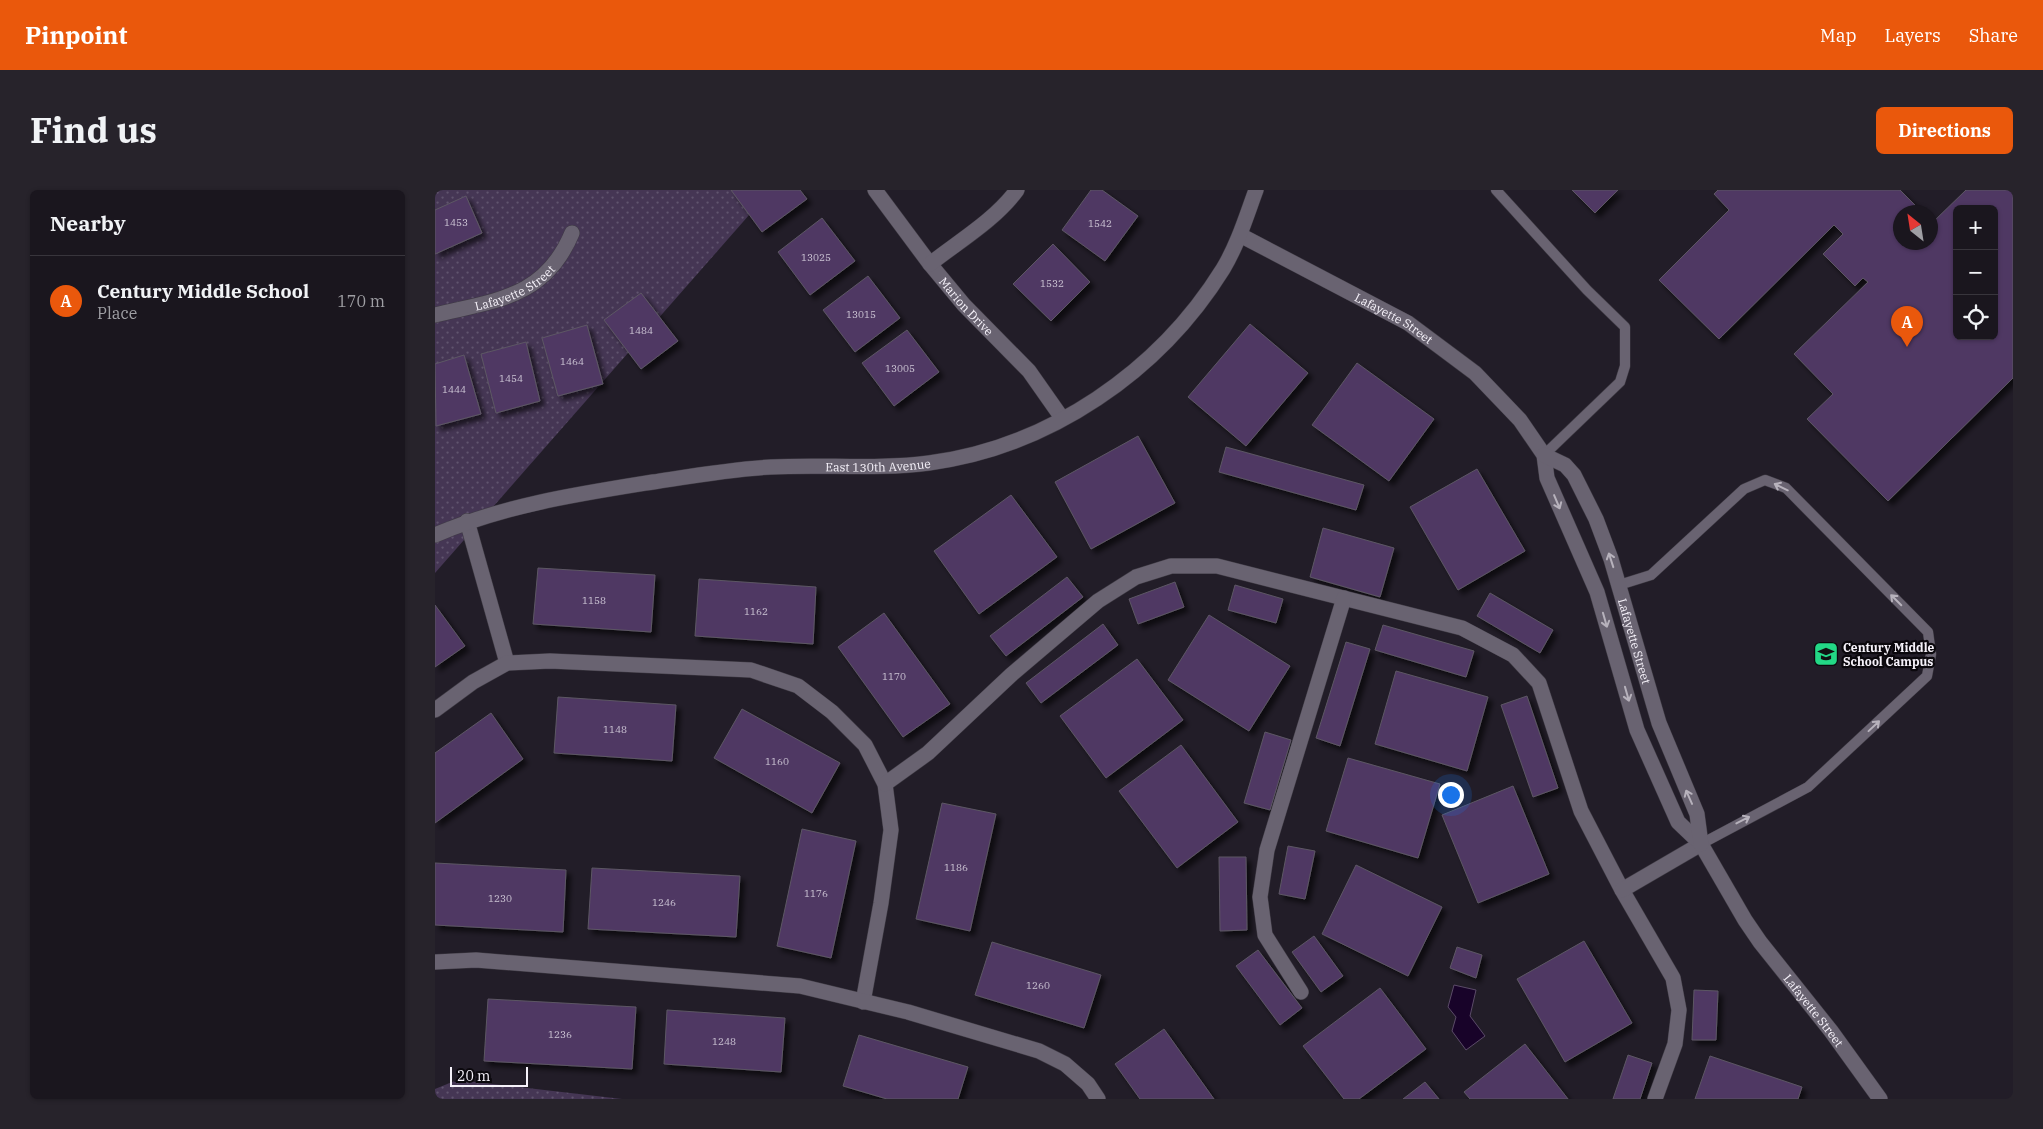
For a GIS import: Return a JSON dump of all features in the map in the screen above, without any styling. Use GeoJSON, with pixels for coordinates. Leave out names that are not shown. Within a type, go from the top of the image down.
{"type":"FeatureCollection","features":[{"type":"Feature","properties":{"kind":"street","name":"Marion Drive"},"geometry":{"type":"LineString","coordinates":[[875,190],[930,264],[964,305],[1029,371],[1062,418]]}},
{"type":"Feature","properties":{"kind":"street"},"geometry":{"type":"LineString","coordinates":[[930,264],[1010,200],[1017,190]]}},
{"type":"Feature","properties":{"kind":"street","name":"East 130th Avenue"},"geometry":{"type":"LineString","coordinates":[[435,534],[467,521],[500,511],[570,495],[701,475],[769,467],[877,467],[930,463],[987,450],[1039,430],[1089,404],[1118,385],[1167,341],[1189,317],[1223,269],[1240,235],[1256,190]]}},
{"type":"Feature","properties":{"kind":"street","name":"Lafayette Street"},"geometry":{"type":"LineString","coordinates":[[435,315],[488,302],[531,286],[554,266],[564,252],[572,233]]}},
{"type":"Feature","properties":{"kind":"street","name":"Lafayette Street"},"geometry":{"type":"LineString","coordinates":[[1240,235],[1408,323],[1447,349],[1500,397],[1520,420],[1544,455],[1547,478],[1597,592],[1637,730],[1678,822],[1701,844],[1760,942],[1831,1031],[1880,1099]]}},
{"type":"Feature","properties":{"kind":"street","name":"Lafayette Street"},"geometry":{"type":"LineString","coordinates":[[1544,455],[1565,465],[1574,475],[1596,519],[1619,585],[1659,723],[1697,814],[1701,844]]}},
{"type":"Feature","properties":{"kind":"street"},"geometry":{"type":"LineString","coordinates":[[467,521],[507,663]]}},
{"type":"Feature","properties":{"kind":"street"},"geometry":{"type":"LineString","coordinates":[[885,784],[928,753],[1011,675],[1097,601],[1136,577],[1171,566],[1217,566],[1462,628],[1513,655],[1539,682],[1581,811],[1621,890],[1673,978],[1679,1010],[1675,1044],[1655,1099]]}},
{"type":"Feature","properties":{"kind":"street"},"geometry":{"type":"LineString","coordinates":[[1301,992],[1265,935],[1259,897],[1267,850],[1344,598]]}},
{"type":"Feature","properties":{"kind":"street"},"geometry":{"type":"LineString","coordinates":[[435,710],[473,682],[507,663],[550,661],[751,670],[798,686],[832,712],[865,745],[885,784],[891,830],[881,903],[863,1002]]}},
{"type":"Feature","properties":{"kind":"street"},"geometry":{"type":"LineString","coordinates":[[1621,890],[1701,844]]}},
{"type":"Feature","properties":{"kind":"street"},"geometry":{"type":"LineString","coordinates":[[435,962],[476,960],[800,986],[908,1012],[1039,1051],[1065,1064],[1087,1084],[1098,1099]]}},
{"type":"Feature","properties":{"kind":"lane"},"geometry":{"type":"LineString","coordinates":[[1496,190],[1587,290],[1625,327],[1625,366],[1620,382],[1544,455]]}},
{"type":"Feature","properties":{"kind":"lane"},"geometry":{"type":"LineString","coordinates":[[1619,585],[1651,576],[1744,489],[1765,480],[1786,488],[1928,632],[1931,654],[1927,676],[1808,787],[1701,844]]}},
{"type":"Feature","properties":{"kind":"shaded area"},"geometry":{"type":"Polygon","coordinates":[[[435,190],[771,190],[435,573],[435,190]]]}},
{"type":"Feature","properties":{"kind":"shaded area"},"geometry":{"type":"Polygon","coordinates":[[[1454,985],[1476,990],[1470,1016],[1485,1036],[1466,1050],[1452,1031],[1456,1017],[1448,1007],[1454,985]]]}},
{"type":"Feature","properties":{"kind":"shaded area"},"geometry":{"type":"Polygon","coordinates":[[[457,1080],[622,1099],[435,1099],[435,1089],[457,1080]]]}},
{"type":"Feature","properties":{"kind":"building"},"geometry":{"type":"Polygon","coordinates":[[[731,190],[800,190],[807,199],[762,232],[731,190]]]}},
{"type":"Feature","properties":{"kind":"building"},"geometry":{"type":"Polygon","coordinates":[[[1091,190],[1102,190],[1138,216],[1105,261],[1062,230],[1091,190]]]}},
{"type":"Feature","properties":{"kind":"building"},"geometry":{"type":"Polygon","coordinates":[[[1572,190],[1618,190],[1595,213],[1572,190]]]}},
{"type":"Feature","properties":{"kind":"building"},"geometry":{"type":"Polygon","coordinates":[[[1718,190],[1900,190],[1915,205],[1893,205],[1893,250],[1938,250],[1938,217],[1966,190],[2013,190],[2013,378],[1888,501],[1807,419],[1833,394],[1794,354],[1868,282],[1863,278],[1855,286],[1823,254],[1843,234],[1834,225],[1719,339],[1659,280],[1729,210],[1714,194],[1718,190]]]}},
{"type":"Feature","properties":{"kind":"building"},"geometry":{"type":"Polygon","coordinates":[[[466,196],[482,233],[435,254],[435,210],[466,196]]]}},
{"type":"Feature","properties":{"kind":"building"},"geometry":{"type":"Polygon","coordinates":[[[822,218],[855,261],[810,295],[778,252],[822,218]]]}},
{"type":"Feature","properties":{"kind":"building"},"geometry":{"type":"Polygon","coordinates":[[[1053,244],[1090,282],[1051,321],[1013,284],[1053,244]]]}},
{"type":"Feature","properties":{"kind":"building"},"geometry":{"type":"Polygon","coordinates":[[[868,276],[900,318],[855,352],[823,310],[868,276]]]}},
{"type":"Feature","properties":{"kind":"building"},"geometry":{"type":"Polygon","coordinates":[[[641,293],[678,341],[641,369],[604,320],[641,293]]]}},
{"type":"Feature","properties":{"kind":"building"},"geometry":{"type":"Polygon","coordinates":[[[1250,324],[1308,373],[1246,446],[1188,397],[1250,324]]]}},
{"type":"Feature","properties":{"kind":"building"},"geometry":{"type":"Polygon","coordinates":[[[587,325],[603,384],[558,396],[542,338],[587,325]]]}},
{"type":"Feature","properties":{"kind":"building"},"geometry":{"type":"Polygon","coordinates":[[[907,330],[939,372],[894,406],[862,363],[907,330]]]}},
{"type":"Feature","properties":{"kind":"building"},"geometry":{"type":"Polygon","coordinates":[[[526,342],[540,401],[496,413],[481,354],[526,342]]]}},
{"type":"Feature","properties":{"kind":"building"},"geometry":{"type":"Polygon","coordinates":[[[464,355],[481,414],[436,426],[435,364],[464,355]]]}},
{"type":"Feature","properties":{"kind":"building"},"geometry":{"type":"Polygon","coordinates":[[[1357,363],[1434,419],[1389,481],[1312,425],[1357,363]]]}},
{"type":"Feature","properties":{"kind":"building"},"geometry":{"type":"Polygon","coordinates":[[[1138,436],[1175,503],[1091,549],[1055,482],[1138,436]]]}},
{"type":"Feature","properties":{"kind":"building"},"geometry":{"type":"Polygon","coordinates":[[[1226,447],[1364,485],[1356,510],[1219,472],[1226,447]]]}},
{"type":"Feature","properties":{"kind":"building"},"geometry":{"type":"Polygon","coordinates":[[[1477,469],[1525,551],[1458,590],[1410,507],[1477,469]]]}},
{"type":"Feature","properties":{"kind":"building"},"geometry":{"type":"Polygon","coordinates":[[[1011,495],[1057,557],[979,614],[934,551],[1011,495]]]}},
{"type":"Feature","properties":{"kind":"building"},"geometry":{"type":"Polygon","coordinates":[[[1323,528],[1394,548],[1380,597],[1310,577],[1323,528]]]}},
{"type":"Feature","properties":{"kind":"building"},"geometry":{"type":"Polygon","coordinates":[[[538,568],[655,575],[651,632],[533,624],[538,568]]]}},
{"type":"Feature","properties":{"kind":"building"},"geometry":{"type":"Polygon","coordinates":[[[1067,577],[1083,597],[1006,656],[990,636],[1067,577]]]}},
{"type":"Feature","properties":{"kind":"building"},"geometry":{"type":"Polygon","coordinates":[[[699,579],[816,587],[813,644],[695,636],[699,579]]]}},
{"type":"Feature","properties":{"kind":"building"},"geometry":{"type":"Polygon","coordinates":[[[1175,582],[1184,607],[1138,624],[1129,599],[1175,582]]]}},
{"type":"Feature","properties":{"kind":"building"},"geometry":{"type":"Polygon","coordinates":[[[1235,585],[1283,599],[1276,623],[1228,610],[1235,585]]]}},
{"type":"Feature","properties":{"kind":"building"},"geometry":{"type":"Polygon","coordinates":[[[1490,593],[1553,630],[1540,653],[1477,616],[1490,593]]]}},
{"type":"Feature","properties":{"kind":"building"},"geometry":{"type":"Polygon","coordinates":[[[435,605],[465,646],[435,667],[435,605]]]}},
{"type":"Feature","properties":{"kind":"building"},"geometry":{"type":"Polygon","coordinates":[[[884,613],[950,704],[903,737],[838,647],[884,613]]]}},
{"type":"Feature","properties":{"kind":"building"},"geometry":{"type":"Polygon","coordinates":[[[1209,615],[1290,666],[1249,731],[1168,680],[1209,615]]]}},
{"type":"Feature","properties":{"kind":"building"},"geometry":{"type":"Polygon","coordinates":[[[1103,624],[1118,645],[1041,703],[1026,683],[1103,624]]]}},
{"type":"Feature","properties":{"kind":"building"},"geometry":{"type":"Polygon","coordinates":[[[1383,625],[1474,651],[1466,677],[1375,650],[1383,625]]]}},
{"type":"Feature","properties":{"kind":"building"},"geometry":{"type":"Polygon","coordinates":[[[1346,642],[1370,649],[1340,746],[1316,738],[1346,642]]]}},
{"type":"Feature","properties":{"kind":"building"},"geometry":{"type":"Polygon","coordinates":[[[1137,659],[1183,720],[1106,778],[1060,716],[1137,659]]]}},
{"type":"Feature","properties":{"kind":"building"},"geometry":{"type":"Polygon","coordinates":[[[1396,671],[1488,697],[1467,771],[1375,744],[1396,671]]]}},
{"type":"Feature","properties":{"kind":"building"},"geometry":{"type":"Polygon","coordinates":[[[1527,696],[1558,788],[1533,797],[1501,705],[1527,696]]]}},
{"type":"Feature","properties":{"kind":"building"},"geometry":{"type":"Polygon","coordinates":[[[558,697],[676,705],[672,761],[554,753],[558,697]]]}},
{"type":"Feature","properties":{"kind":"building"},"geometry":{"type":"Polygon","coordinates":[[[742,709],[840,763],[812,813],[714,758],[742,709]]]}},
{"type":"Feature","properties":{"kind":"building"},"geometry":{"type":"Polygon","coordinates":[[[491,713],[523,759],[435,823],[435,753],[491,713]]]}},
{"type":"Feature","properties":{"kind":"building"},"geometry":{"type":"Polygon","coordinates":[[[1265,732],[1291,740],[1270,810],[1244,803],[1265,732]]]}},
{"type":"Feature","properties":{"kind":"building"},"geometry":{"type":"Polygon","coordinates":[[[1181,745],[1238,822],[1177,868],[1119,791],[1181,745]]]}},
{"type":"Feature","properties":{"kind":"building"},"geometry":{"type":"Polygon","coordinates":[[[1348,758],[1440,784],[1418,858],[1326,831],[1348,758]]]}},
{"type":"Feature","properties":{"kind":"building"},"geometry":{"type":"Polygon","coordinates":[[[1513,786],[1549,874],[1478,903],[1442,815],[1513,786]]]}},
{"type":"Feature","properties":{"kind":"building"},"geometry":{"type":"Polygon","coordinates":[[[942,803],[996,814],[970,931],[916,919],[942,803]]]}},
{"type":"Feature","properties":{"kind":"building"},"geometry":{"type":"Polygon","coordinates":[[[802,829],[856,841],[831,958],[777,946],[802,829]]]}},
{"type":"Feature","properties":{"kind":"building"},"geometry":{"type":"Polygon","coordinates":[[[1288,846],[1315,851],[1305,899],[1279,894],[1288,846]]]}},
{"type":"Feature","properties":{"kind":"building"},"geometry":{"type":"Polygon","coordinates":[[[1219,857],[1246,857],[1247,930],[1220,931],[1219,857]]]}},
{"type":"Feature","properties":{"kind":"building"},"geometry":{"type":"Polygon","coordinates":[[[435,863],[566,870],[563,932],[435,925],[435,863]]]}},
{"type":"Feature","properties":{"kind":"building"},"geometry":{"type":"Polygon","coordinates":[[[1356,865],[1442,907],[1408,976],[1322,934],[1356,865]]]}},
{"type":"Feature","properties":{"kind":"building"},"geometry":{"type":"Polygon","coordinates":[[[592,868],[740,876],[736,937],[588,929],[592,868]]]}},
{"type":"Feature","properties":{"kind":"building"},"geometry":{"type":"Polygon","coordinates":[[[1314,936],[1343,976],[1321,992],[1292,952],[1314,936]]]}},
{"type":"Feature","properties":{"kind":"building"},"geometry":{"type":"Polygon","coordinates":[[[1584,941],[1632,1023],[1565,1062],[1517,979],[1584,941]]]}},
{"type":"Feature","properties":{"kind":"building"},"geometry":{"type":"Polygon","coordinates":[[[992,942],[1101,975],[1084,1028],[975,995],[992,942]]]}},
{"type":"Feature","properties":{"kind":"building"},"geometry":{"type":"Polygon","coordinates":[[[1457,947],[1482,955],[1476,978],[1450,968],[1457,947]]]}},
{"type":"Feature","properties":{"kind":"building"},"geometry":{"type":"Polygon","coordinates":[[[1258,950],[1302,1008],[1280,1025],[1236,966],[1258,950]]]}},
{"type":"Feature","properties":{"kind":"building"},"geometry":{"type":"Polygon","coordinates":[[[1380,988],[1426,1049],[1359,1099],[1344,1099],[1303,1046],[1380,988]]]}},
{"type":"Feature","properties":{"kind":"building"},"geometry":{"type":"Polygon","coordinates":[[[1694,990],[1718,991],[1716,1040],[1692,1040],[1694,990]]]}},
{"type":"Feature","properties":{"kind":"building"},"geometry":{"type":"Polygon","coordinates":[[[488,999],[636,1007],[632,1069],[484,1061],[488,999]]]}},
{"type":"Feature","properties":{"kind":"building"},"geometry":{"type":"Polygon","coordinates":[[[667,1010],[785,1018],[781,1072],[664,1064],[667,1010]]]}},
{"type":"Feature","properties":{"kind":"building"},"geometry":{"type":"Polygon","coordinates":[[[1164,1029],[1214,1099],[1140,1099],[1115,1064],[1164,1029]]]}},
{"type":"Feature","properties":{"kind":"building"},"geometry":{"type":"Polygon","coordinates":[[[859,1035],[968,1067],[958,1099],[887,1099],[843,1086],[859,1035]]]}},
{"type":"Feature","properties":{"kind":"building"},"geometry":{"type":"Polygon","coordinates":[[[1525,1044],[1568,1099],[1470,1099],[1464,1092],[1525,1044]]]}},
{"type":"Feature","properties":{"kind":"building"},"geometry":{"type":"Polygon","coordinates":[[[1628,1055],[1652,1063],[1640,1099],[1613,1099],[1628,1055]]]}},
{"type":"Feature","properties":{"kind":"building"},"geometry":{"type":"Polygon","coordinates":[[[1710,1056],[1802,1087],[1798,1099],[1695,1099],[1710,1056]]]}},
{"type":"Feature","properties":{"kind":"building"},"geometry":{"type":"Polygon","coordinates":[[[1425,1082],[1439,1099],[1403,1099],[1425,1082]]]}},
{"type":"Feature","properties":{"kind":"place","name":"Century Middle School"},"geometry":{"type":"Point","coordinates":[1907,347]}},
{"type":"Feature","properties":{"kind":"place","name":"Century Middle School Campus"},"geometry":{"type":"Point","coordinates":[1826,654]}}]}
